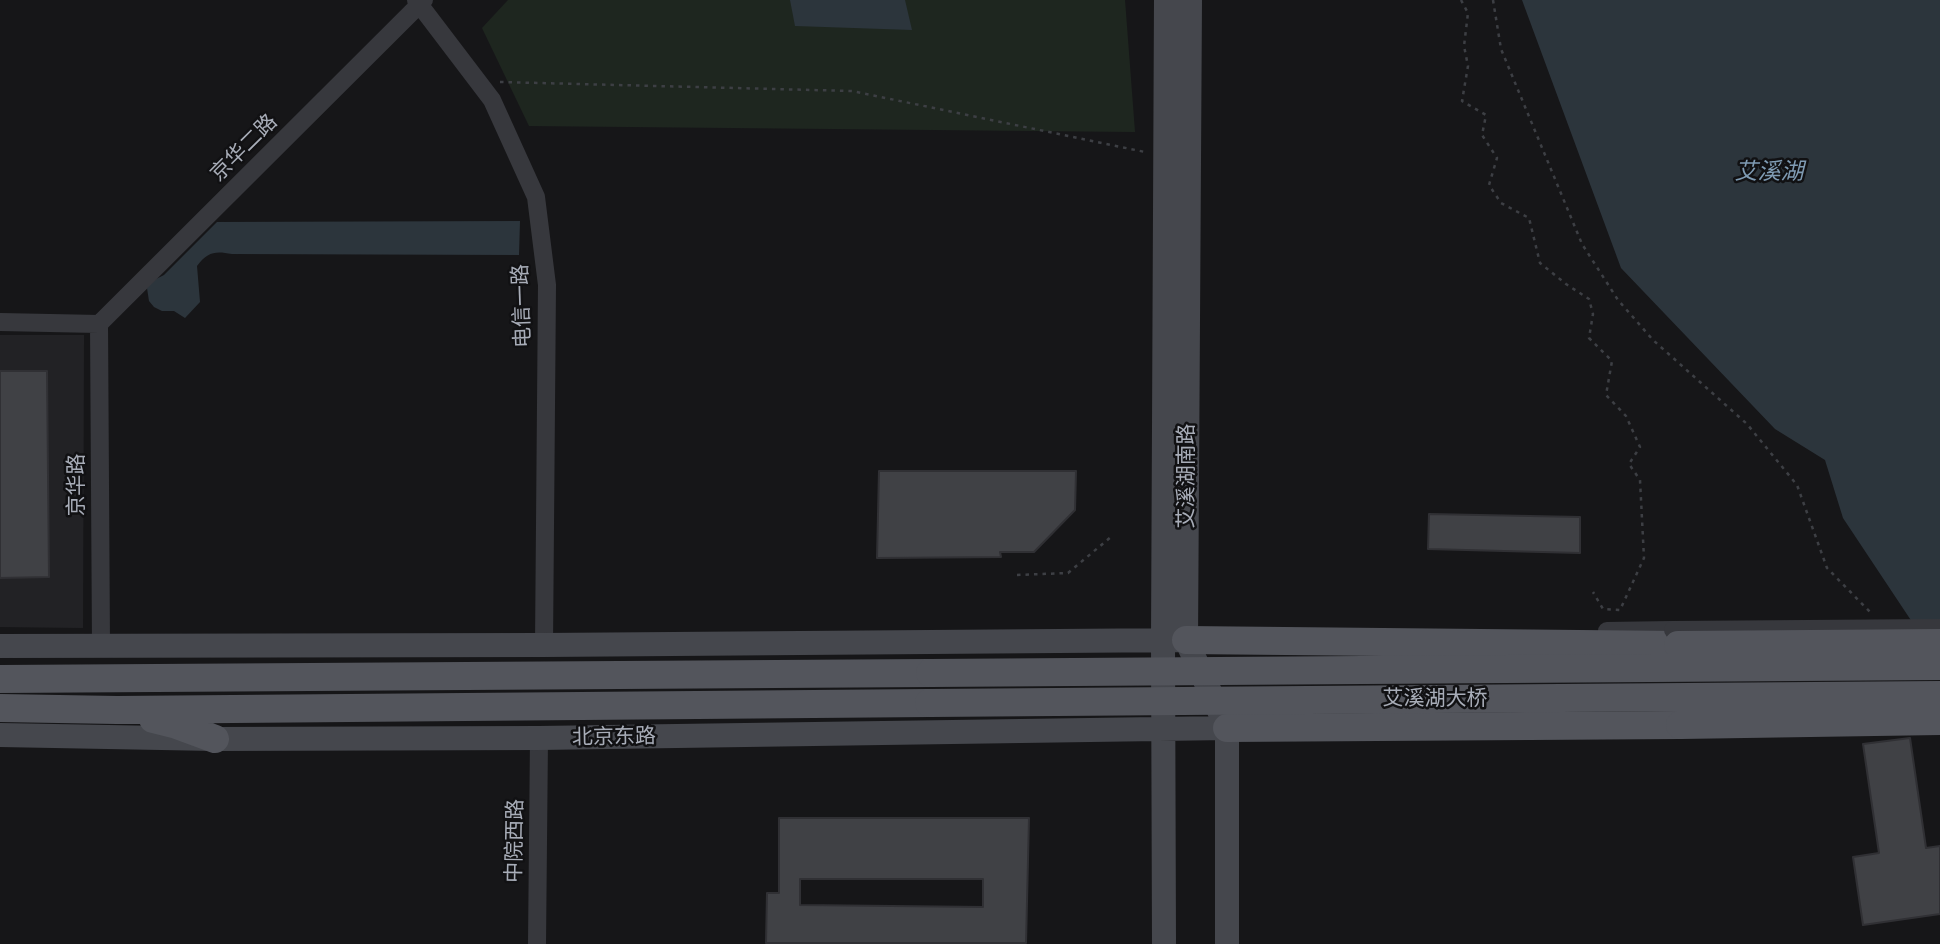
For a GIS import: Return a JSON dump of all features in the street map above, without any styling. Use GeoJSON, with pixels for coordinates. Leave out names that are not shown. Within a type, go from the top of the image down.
{"type":"FeatureCollection","features":[{"type":"Feature","properties":{"kind":"main road","name":"艾溪湖南路"},"geometry":{"type":"LineString","coordinates":[[1166,0],[1165,156],[1175,640],[1227,728],[1227,944]]}},
{"type":"Feature","properties":{"kind":"main road","name":"艾溪湖南路"},"geometry":{"type":"LineString","coordinates":[[1164,944],[1163,729],[1175,640],[1190,0]]}},
{"type":"Feature","properties":{"kind":"main road"},"geometry":{"type":"LineString","coordinates":[[0,646],[1676,637],[1940,643]]}},
{"type":"Feature","properties":{"kind":"main road","name":"艾溪湖大桥"},"geometry":{"type":"LineString","coordinates":[[0,679],[1940,666]]}},
{"type":"Feature","properties":{"kind":"main road","name":"艾溪湖大桥"},"geometry":{"type":"LineString","coordinates":[[929,703],[1940,695]]}},
{"type":"Feature","properties":{"kind":"main road","name":"北京东路"},"geometry":{"type":"LineString","coordinates":[[0,708],[117,710],[929,703]]}},
{"type":"Feature","properties":{"kind":"main road"},"geometry":{"type":"LineString","coordinates":[[117,710],[177,725],[215,739]]}},
{"type":"Feature","properties":{"kind":"main road"},"geometry":{"type":"LineString","coordinates":[[1227,728],[1940,721]]}},
{"type":"Feature","properties":{"kind":"main road","name":"北京东路"},"geometry":{"type":"LineString","coordinates":[[0,735],[215,739],[539,738],[1227,728]]}},
{"type":"Feature","properties":{"kind":"street","name":"电信一路"},"geometry":{"type":"LineString","coordinates":[[420,1],[492,100],[536,197],[545,273],[547,400],[544,645]]}},
{"type":"Feature","properties":{"kind":"street","name":"京华二路"},"geometry":{"type":"LineString","coordinates":[[99,324],[420,1]]}},
{"type":"Feature","properties":{"kind":"street"},"geometry":{"type":"LineString","coordinates":[[0,322],[99,324]]}},
{"type":"Feature","properties":{"kind":"street","name":"京华路"},"geometry":{"type":"LineString","coordinates":[[99,324],[101,646]]}},
{"type":"Feature","properties":{"kind":"street"},"geometry":{"type":"LineString","coordinates":[[1676,637],[1940,628]]}},
{"type":"Feature","properties":{"kind":"street"},"geometry":{"type":"LineString","coordinates":[[1227,728],[1269,741],[1685,738],[1940,732]]}},
{"type":"Feature","properties":{"kind":"street","name":"中院西路"},"geometry":{"type":"LineString","coordinates":[[537,944],[539,738]]}},
{"type":"Feature","properties":{"kind":"path"},"geometry":{"type":"LineString","coordinates":[[1461,0],[1468,13],[1464,46],[1468,66],[1462,101],[1486,115],[1482,135],[1497,158],[1489,185],[1501,203],[1528,218],[1540,263],[1589,299],[1593,314],[1589,338],[1612,361],[1606,395],[1626,416],[1640,447],[1629,464],[1640,480],[1644,558],[1620,610],[1603,609],[1593,592]]}},
{"type":"Feature","properties":{"kind":"path"},"geometry":{"type":"LineString","coordinates":[[1493,0],[1501,49],[1582,244],[1618,300],[1653,340],[1747,425],[1797,485],[1827,568],[1875,618]]}},
{"type":"Feature","properties":{"kind":"path"},"geometry":{"type":"LineString","coordinates":[[478,81],[852,91],[1165,156]]}},
{"type":"Feature","properties":{"kind":"path"},"geometry":{"type":"LineString","coordinates":[[1017,575],[1068,573],[1112,536]]}},
{"type":"Feature","properties":{"kind":"shaded area"},"geometry":{"type":"Polygon","coordinates":[[[508,0],[1125,0],[1135,132],[529,126],[482,28],[508,0]]]}},
{"type":"Feature","properties":{"kind":"shaded area"},"geometry":{"type":"Polygon","coordinates":[[[0,335],[84,335],[83,628],[0,627],[0,335]]]}},
{"type":"Feature","properties":{"kind":"water"},"geometry":{"type":"Polygon","coordinates":[[[790,0],[905,0],[912,30],[795,26],[790,0]]]}},
{"type":"Feature","properties":{"kind":"water","name":"艾溪湖"},"geometry":{"type":"Polygon","coordinates":[[[1522,0],[1940,0],[1940,664],[1843,518],[1825,460],[1775,429],[1621,268],[1522,0]]]}},
{"type":"Feature","properties":{"kind":"water"},"geometry":{"type":"Polygon","coordinates":[[[520,221],[519,255],[213,253],[197,266],[200,302],[185,318],[174,311],[162,311],[149,301],[147,288],[154,280],[164,275],[217,222],[520,221]]]}},
{"type":"Feature","properties":{"kind":"building"},"geometry":{"type":"Polygon","coordinates":[[[0,371],[47,371],[49,577],[0,578],[0,371]]]}},
{"type":"Feature","properties":{"kind":"building"},"geometry":{"type":"Polygon","coordinates":[[[879,471],[1076,471],[1075,510],[1034,552],[1000,552],[1001,557],[877,558],[879,471]]]}},
{"type":"Feature","properties":{"kind":"building"},"geometry":{"type":"Polygon","coordinates":[[[1429,514],[1580,517],[1580,553],[1428,549],[1429,514]]]}},
{"type":"Feature","properties":{"kind":"building"},"geometry":{"type":"Polygon","coordinates":[[[1910,738],[1926,848],[1940,846],[1940,914],[1863,925],[1853,857],[1879,853],[1863,744],[1910,738]]]}},
{"type":"Feature","properties":{"kind":"building"},"geometry":{"type":"Polygon","coordinates":[[[779,818],[1029,818],[1026,943],[766,943],[767,893],[779,893],[779,818]],[[800,879],[800,905],[983,907],[983,879],[800,879]]]}}]}
